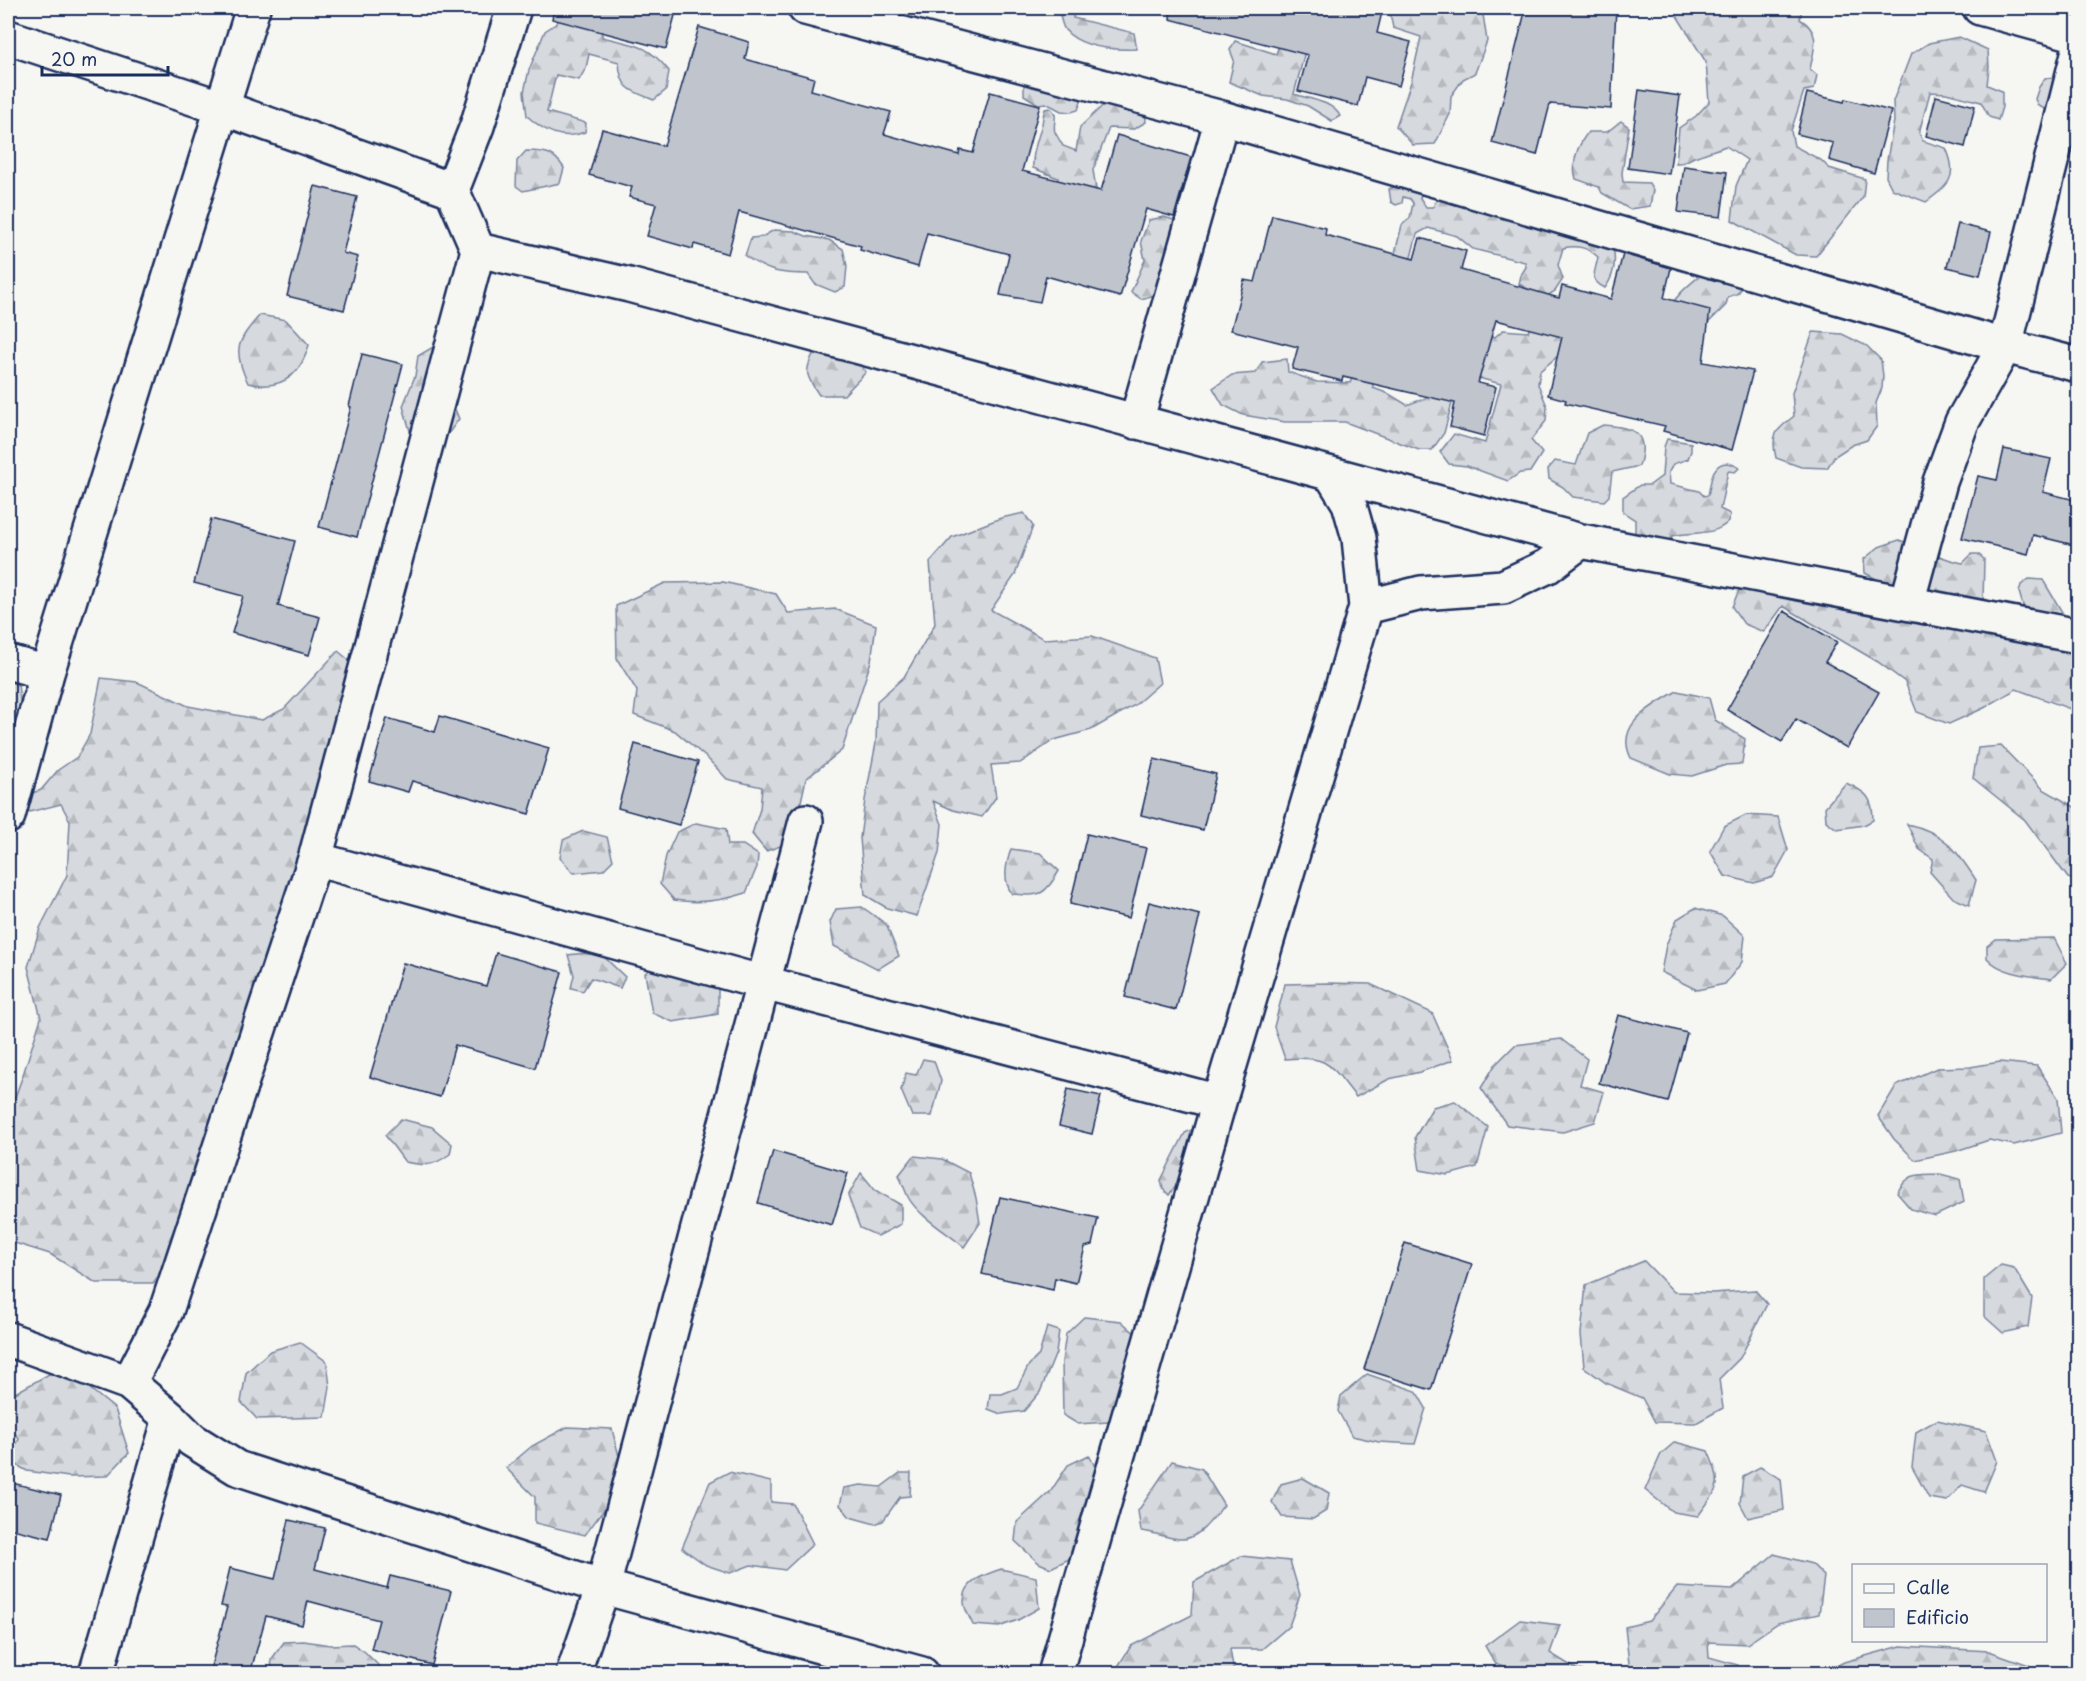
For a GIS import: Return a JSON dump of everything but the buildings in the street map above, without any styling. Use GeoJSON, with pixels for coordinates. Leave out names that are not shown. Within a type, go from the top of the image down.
{"type":"FeatureCollection","features":[{"type":"Feature","properties":{"kind":"street"},"geometry":{"type":"LineString","coordinates":[[8,816],[47,673],[253,8]]}},
{"type":"Feature","properties":{"kind":"street"},"geometry":{"type":"LineString","coordinates":[[129,1383],[166,1311],[315,859],[478,250],[452,190],[477,126],[514,8]]}},
{"type":"Feature","properties":{"kind":"street"},"geometry":{"type":"LineString","coordinates":[[805,8],[1222,118],[2005,346],[2079,365]]}},
{"type":"Feature","properties":{"kind":"street"},"geometry":{"type":"LineString","coordinates":[[1980,8],[2079,35]]}},
{"type":"Feature","properties":{"kind":"street"},"geometry":{"type":"LineString","coordinates":[[8,37],[223,108],[452,190]]}},
{"type":"Feature","properties":{"kind":"street"},"geometry":{"type":"LineString","coordinates":[[1906,603],[1940,482],[1962,422],[2005,346],[2079,54]]}},
{"type":"Feature","properties":{"kind":"street"},"geometry":{"type":"LineString","coordinates":[[1136,422],[1222,118]]}},
{"type":"Feature","properties":{"kind":"street"},"geometry":{"type":"LineString","coordinates":[[478,250],[630,285],[1581,541],[2079,636]]}},
{"type":"Feature","properties":{"kind":"street"},"geometry":{"type":"LineString","coordinates":[[1055,1674],[1219,1102],[1366,607],[1359,538],[1349,503],[1330,474]]}},
{"type":"Feature","properties":{"kind":"street"},"geometry":{"type":"LineString","coordinates":[[1366,607],[1421,593],[1503,586],[1548,566],[1581,541]]}},
{"type":"Feature","properties":{"kind":"street"},"geometry":{"type":"LineString","coordinates":[[8,663],[47,673]]}},
{"type":"Feature","properties":{"kind":"street"},"geometry":{"type":"LineString","coordinates":[[573,1674],[603,1587],[806,821]]}},
{"type":"Feature","properties":{"kind":"street"},"geometry":{"type":"LineString","coordinates":[[315,859],[764,983],[1219,1102]]}},
{"type":"Feature","properties":{"kind":"street"},"geometry":{"type":"LineString","coordinates":[[8,1339],[129,1383],[192,1440],[237,1468],[603,1587],[922,1674]]}},
{"type":"Feature","properties":{"kind":"street"},"geometry":{"type":"LineString","coordinates":[[96,1674],[170,1418]]}},
{"type":"Feature","properties":{"kind":"green space"},"geometry":{"type":"Polygon","coordinates":[[[564,8],[602,8],[602,37],[631,44],[654,55],[669,71],[666,90],[654,100],[639,94],[624,84],[619,62],[589,54],[586,68],[579,80],[556,75],[547,112],[586,123],[585,132],[577,135],[562,135],[534,122],[527,116],[524,92],[529,70],[545,31],[557,23],[564,8]]]}},
{"type":"Feature","properties":{"kind":"green space"},"geometry":{"type":"Polygon","coordinates":[[[1059,8],[1075,8],[1073,18],[1134,33],[1137,49],[1099,47],[1080,41],[1065,30],[1059,8]]]}},
{"type":"Feature","properties":{"kind":"green space"},"geometry":{"type":"Polygon","coordinates":[[[1389,8],[1482,8],[1487,41],[1475,73],[1463,79],[1451,96],[1450,114],[1435,144],[1413,145],[1396,126],[1411,82],[1421,37],[1393,28],[1389,8]]]}},
{"type":"Feature","properties":{"kind":"green space"},"geometry":{"type":"Polygon","coordinates":[[[1672,8],[1802,8],[1800,19],[1807,24],[1814,35],[1810,69],[1817,75],[1814,89],[1804,91],[1791,131],[1794,146],[1821,160],[1829,168],[1865,179],[1863,197],[1816,256],[1796,255],[1732,220],[1736,186],[1747,160],[1726,146],[1676,163],[1679,128],[1696,116],[1709,102],[1706,62],[1672,8]]]}},
{"type":"Feature","properties":{"kind":"green space"},"geometry":{"type":"Polygon","coordinates":[[[1285,28],[1310,32],[1294,94],[1332,107],[1340,116],[1332,121],[1308,106],[1287,99],[1263,96],[1229,82],[1234,60],[1230,50],[1235,41],[1276,54],[1285,28]]]}},
{"type":"Feature","properties":{"kind":"green space"},"geometry":{"type":"Polygon","coordinates":[[[1959,37],[1988,50],[1987,85],[2002,91],[2002,107],[1998,120],[1989,117],[1981,102],[1946,93],[1930,92],[1919,133],[1923,141],[1946,148],[1952,166],[1946,185],[1926,202],[1892,189],[1886,177],[1894,121],[1893,101],[1911,54],[1929,43],[1959,37]]]}},
{"type":"Feature","properties":{"kind":"green space"},"geometry":{"type":"Polygon","coordinates":[[[2068,76],[2078,84],[2078,122],[2068,128],[2050,111],[2038,106],[2035,99],[2045,78],[2068,76]]]}},
{"type":"Feature","properties":{"kind":"green space"},"geometry":{"type":"Polygon","coordinates":[[[1024,80],[1083,95],[1078,110],[1061,111],[1046,103],[1038,104],[1024,95],[1024,80]]]}},
{"type":"Feature","properties":{"kind":"green space"},"geometry":{"type":"Polygon","coordinates":[[[1115,94],[1145,105],[1146,122],[1134,129],[1109,128],[1093,170],[1096,189],[1090,204],[1050,205],[1058,178],[1033,168],[1034,151],[1045,109],[1050,108],[1055,113],[1054,128],[1063,146],[1076,151],[1080,127],[1115,94]]]}},
{"type":"Feature","properties":{"kind":"green space"},"geometry":{"type":"Polygon","coordinates":[[[1621,121],[1629,127],[1622,173],[1623,182],[1649,183],[1653,190],[1650,206],[1629,209],[1602,193],[1599,187],[1576,179],[1574,166],[1576,154],[1588,132],[1607,132],[1621,121]]]}},
{"type":"Feature","properties":{"kind":"green space"},"geometry":{"type":"Polygon","coordinates":[[[526,151],[544,152],[557,159],[564,168],[560,183],[523,191],[516,186],[517,161],[526,151]]]}},
{"type":"Feature","properties":{"kind":"green space"},"geometry":{"type":"Polygon","coordinates":[[[1398,185],[1422,191],[1420,198],[1426,207],[1433,207],[1438,197],[1481,204],[1494,216],[1509,216],[1527,226],[1541,226],[1610,238],[1614,251],[1611,276],[1605,288],[1596,282],[1594,276],[1598,257],[1582,248],[1563,248],[1558,265],[1563,279],[1555,291],[1544,298],[1519,284],[1526,267],[1525,262],[1473,249],[1457,236],[1428,228],[1417,234],[1400,300],[1388,281],[1402,225],[1410,218],[1413,203],[1410,199],[1403,197],[1402,203],[1396,205],[1391,202],[1389,189],[1398,185]]]}},
{"type":"Feature","properties":{"kind":"green space"},"geometry":{"type":"Polygon","coordinates":[[[1164,217],[1177,221],[1159,290],[1141,299],[1131,292],[1145,260],[1141,241],[1149,220],[1164,217]]]}},
{"type":"Feature","properties":{"kind":"green space"},"geometry":{"type":"Polygon","coordinates":[[[774,230],[794,231],[806,236],[829,240],[843,249],[847,266],[845,287],[835,292],[815,284],[808,274],[775,271],[745,256],[751,238],[762,237],[774,230]]]}},
{"type":"Feature","properties":{"kind":"green space"},"geometry":{"type":"Polygon","coordinates":[[[1707,269],[1731,274],[1741,287],[1739,293],[1728,297],[1726,305],[1707,324],[1672,304],[1684,289],[1707,269]]]}},
{"type":"Feature","properties":{"kind":"green space"},"geometry":{"type":"Polygon","coordinates":[[[260,315],[286,320],[309,345],[300,366],[294,373],[288,379],[270,385],[248,383],[240,362],[239,346],[246,332],[260,315]]]}},
{"type":"Feature","properties":{"kind":"green space"},"geometry":{"type":"Polygon","coordinates":[[[1532,320],[1566,339],[1565,350],[1540,371],[1538,384],[1547,406],[1546,421],[1531,440],[1542,453],[1530,472],[1520,473],[1508,481],[1467,466],[1449,464],[1440,452],[1454,434],[1485,443],[1501,384],[1460,373],[1444,433],[1432,450],[1419,450],[1345,422],[1285,422],[1243,415],[1223,405],[1213,388],[1232,375],[1256,373],[1262,362],[1287,359],[1288,372],[1317,382],[1350,383],[1356,370],[1373,380],[1373,388],[1407,405],[1431,396],[1465,330],[1495,337],[1503,330],[1528,332],[1532,320]]]}},
{"type":"Feature","properties":{"kind":"green space"},"geometry":{"type":"Polygon","coordinates":[[[1813,332],[1842,334],[1867,346],[1881,360],[1883,376],[1882,388],[1876,403],[1877,426],[1867,440],[1852,445],[1835,456],[1827,468],[1801,467],[1776,458],[1774,450],[1776,433],[1794,416],[1792,393],[1813,332]]]}},
{"type":"Feature","properties":{"kind":"green space"},"geometry":{"type":"Polygon","coordinates":[[[433,347],[455,355],[452,402],[459,419],[448,434],[423,436],[410,431],[403,406],[415,376],[418,356],[433,347]]]}},
{"type":"Feature","properties":{"kind":"green space"},"geometry":{"type":"Polygon","coordinates":[[[815,349],[848,349],[866,372],[844,395],[819,395],[808,373],[809,363],[815,349]]]}},
{"type":"Feature","properties":{"kind":"green space"},"geometry":{"type":"Polygon","coordinates":[[[1603,425],[1623,427],[1636,434],[1642,446],[1639,466],[1612,472],[1609,496],[1604,501],[1573,497],[1563,487],[1549,479],[1548,469],[1555,461],[1576,465],[1587,433],[1603,425]]]}},
{"type":"Feature","properties":{"kind":"green space"},"geometry":{"type":"Polygon","coordinates":[[[1667,439],[1691,443],[1688,459],[1673,464],[1669,472],[1670,484],[1699,491],[1704,496],[1708,495],[1712,475],[1717,467],[1728,463],[1739,468],[1735,472],[1728,471],[1720,509],[1730,514],[1728,522],[1709,532],[1672,536],[1668,549],[1635,542],[1635,520],[1623,512],[1623,497],[1640,485],[1650,485],[1662,476],[1664,447],[1667,439]]]}},
{"type":"Feature","properties":{"kind":"green space"},"geometry":{"type":"Polygon","coordinates":[[[1024,513],[1033,526],[1015,575],[991,610],[1044,639],[1092,636],[1155,658],[1160,683],[1135,705],[1091,730],[1054,740],[1020,763],[991,765],[996,797],[982,817],[953,810],[933,801],[942,824],[939,853],[917,916],[887,908],[865,895],[860,838],[876,743],[877,701],[904,677],[935,624],[930,562],[952,537],[1001,518],[1024,513]]]}},
{"type":"Feature","properties":{"kind":"green space"},"geometry":{"type":"Polygon","coordinates":[[[1899,540],[1963,563],[1972,554],[1978,554],[1984,559],[1983,602],[2025,612],[2019,592],[2021,585],[2029,579],[2043,580],[2078,639],[2078,719],[2076,711],[2016,689],[1984,708],[1949,724],[1917,712],[1905,682],[1878,662],[1783,606],[1764,632],[1744,624],[1732,607],[1741,585],[1912,585],[1884,583],[1865,573],[1864,559],[1879,547],[1899,540]]]}},
{"type":"Feature","properties":{"kind":"green space"},"geometry":{"type":"Polygon","coordinates":[[[723,582],[776,594],[788,613],[835,609],[876,625],[871,661],[842,750],[806,779],[792,842],[766,851],[752,834],[760,809],[762,787],[727,779],[708,759],[675,731],[634,715],[637,691],[617,659],[616,606],[665,583],[723,582]]]}},
{"type":"Feature","properties":{"kind":"green space"},"geometry":{"type":"Polygon","coordinates":[[[338,651],[356,666],[197,1232],[153,1283],[96,1283],[50,1254],[8,1241],[8,1116],[41,1018],[28,967],[40,928],[67,875],[70,821],[61,804],[21,814],[26,795],[41,790],[58,770],[77,757],[90,734],[101,678],[137,682],[188,706],[262,720],[284,709],[338,651]]]}},
{"type":"Feature","properties":{"kind":"green space"},"geometry":{"type":"Polygon","coordinates":[[[8,681],[18,685],[23,722],[8,778],[8,681]]]}},
{"type":"Feature","properties":{"kind":"green space"},"geometry":{"type":"Polygon","coordinates":[[[1677,691],[1709,698],[1715,720],[1745,739],[1742,764],[1726,765],[1692,776],[1670,774],[1631,758],[1627,746],[1631,726],[1647,710],[1677,691]]]}},
{"type":"Feature","properties":{"kind":"green space"},"geometry":{"type":"Polygon","coordinates":[[[2001,746],[2043,789],[2078,809],[2078,881],[2068,878],[2025,820],[1973,778],[1978,748],[2001,746]]]}},
{"type":"Feature","properties":{"kind":"green space"},"geometry":{"type":"Polygon","coordinates":[[[1846,783],[1867,796],[1872,806],[1873,820],[1864,825],[1837,829],[1826,821],[1825,807],[1846,783]]]}},
{"type":"Feature","properties":{"kind":"green space"},"geometry":{"type":"Polygon","coordinates":[[[1746,815],[1778,817],[1788,850],[1773,877],[1754,883],[1725,876],[1710,851],[1724,826],[1746,815]]]}},
{"type":"Feature","properties":{"kind":"green space"},"geometry":{"type":"Polygon","coordinates":[[[696,823],[726,829],[728,845],[743,845],[758,855],[757,867],[746,893],[710,901],[692,902],[674,900],[660,884],[666,856],[677,832],[696,823]]]}},
{"type":"Feature","properties":{"kind":"green space"},"geometry":{"type":"Polygon","coordinates":[[[1907,824],[1920,827],[1940,837],[1962,859],[1976,880],[1969,905],[1953,898],[1930,872],[1933,859],[1919,849],[1907,824]]]}},
{"type":"Feature","properties":{"kind":"green space"},"geometry":{"type":"Polygon","coordinates":[[[583,831],[607,837],[613,860],[603,870],[574,873],[560,858],[563,840],[583,831]]]}},
{"type":"Feature","properties":{"kind":"green space"},"geometry":{"type":"Polygon","coordinates":[[[1011,849],[1040,853],[1059,871],[1045,890],[1029,895],[1012,894],[1006,878],[1006,866],[1011,849]]]}},
{"type":"Feature","properties":{"kind":"green space"},"geometry":{"type":"Polygon","coordinates":[[[862,907],[886,924],[899,956],[878,969],[834,946],[830,922],[836,909],[862,907]]]}},
{"type":"Feature","properties":{"kind":"green space"},"geometry":{"type":"Polygon","coordinates":[[[1695,908],[1723,916],[1745,936],[1742,962],[1725,984],[1697,990],[1661,972],[1666,945],[1677,919],[1695,908]]]}},
{"type":"Feature","properties":{"kind":"green space"},"geometry":{"type":"Polygon","coordinates":[[[2054,938],[2067,963],[2051,979],[2008,971],[1987,958],[1987,946],[1996,939],[2054,938]]]}},
{"type":"Feature","properties":{"kind":"green space"},"geometry":{"type":"Polygon","coordinates":[[[585,953],[603,956],[625,977],[620,988],[591,978],[583,991],[571,988],[574,975],[568,955],[585,953]]]}},
{"type":"Feature","properties":{"kind":"green space"},"geometry":{"type":"Polygon","coordinates":[[[672,955],[718,971],[718,1014],[673,1022],[652,1013],[645,973],[672,955]]]}},
{"type":"Feature","properties":{"kind":"green space"},"geometry":{"type":"Polygon","coordinates":[[[1285,984],[1370,984],[1432,1013],[1453,1060],[1420,1072],[1389,1079],[1356,1097],[1328,1064],[1311,1059],[1285,1059],[1274,1027],[1285,984]]]}},
{"type":"Feature","properties":{"kind":"green space"},"geometry":{"type":"Polygon","coordinates":[[[1561,1039],[1587,1059],[1580,1085],[1604,1092],[1595,1122],[1563,1132],[1507,1125],[1481,1088],[1495,1065],[1515,1045],[1561,1039]]]}},
{"type":"Feature","properties":{"kind":"green space"},"geometry":{"type":"Polygon","coordinates":[[[923,1059],[934,1061],[941,1081],[932,1116],[912,1116],[901,1090],[906,1073],[916,1075],[923,1059]]]}},
{"type":"Feature","properties":{"kind":"green space"},"geometry":{"type":"Polygon","coordinates":[[[2000,1062],[2037,1066],[2058,1098],[2061,1133],[2014,1145],[1989,1140],[1956,1151],[1915,1160],[1894,1139],[1878,1116],[1896,1086],[1937,1068],[1970,1067],[2000,1062]]]}},
{"type":"Feature","properties":{"kind":"green space"},"geometry":{"type":"Polygon","coordinates":[[[1455,1101],[1488,1127],[1477,1167],[1448,1175],[1420,1170],[1415,1137],[1433,1107],[1455,1101]]]}},
{"type":"Feature","properties":{"kind":"green space"},"geometry":{"type":"Polygon","coordinates":[[[401,1119],[432,1127],[452,1144],[450,1154],[429,1164],[405,1162],[385,1135],[401,1119]]]}},
{"type":"Feature","properties":{"kind":"green space"},"geometry":{"type":"Polygon","coordinates":[[[1196,1128],[1180,1179],[1169,1195],[1163,1189],[1161,1180],[1185,1133],[1196,1128]]]}},
{"type":"Feature","properties":{"kind":"green space"},"geometry":{"type":"Polygon","coordinates":[[[914,1156],[942,1159],[969,1173],[980,1223],[964,1247],[919,1211],[908,1197],[899,1175],[914,1156]]]}},
{"type":"Feature","properties":{"kind":"green space"},"geometry":{"type":"Polygon","coordinates":[[[861,1173],[875,1190],[901,1205],[901,1224],[878,1236],[860,1228],[848,1196],[861,1173]]]}},
{"type":"Feature","properties":{"kind":"green space"},"geometry":{"type":"Polygon","coordinates":[[[1940,1174],[1960,1179],[1964,1202],[1935,1216],[1911,1209],[1897,1193],[1910,1178],[1940,1174]]]}},
{"type":"Feature","properties":{"kind":"green space"},"geometry":{"type":"Polygon","coordinates":[[[1644,1261],[1674,1292],[1713,1293],[1755,1290],[1767,1304],[1740,1358],[1719,1379],[1723,1408],[1696,1423],[1655,1422],[1642,1398],[1606,1383],[1584,1367],[1581,1334],[1586,1285],[1644,1261]]]}},
{"type":"Feature","properties":{"kind":"green space"},"geometry":{"type":"Polygon","coordinates":[[[2001,1265],[2014,1268],[2032,1298],[2028,1327],[2003,1333],[1984,1316],[1984,1279],[2001,1265]]]}},
{"type":"Feature","properties":{"kind":"green space"},"geometry":{"type":"Polygon","coordinates":[[[1084,1317],[1121,1321],[1140,1338],[1119,1403],[1108,1422],[1078,1424],[1063,1415],[1062,1361],[1066,1334],[1084,1317]]]}},
{"type":"Feature","properties":{"kind":"green space"},"geometry":{"type":"Polygon","coordinates":[[[1047,1327],[1059,1331],[1056,1353],[1040,1392],[1024,1411],[1001,1414],[988,1409],[990,1394],[1002,1394],[1017,1388],[1029,1365],[1039,1355],[1047,1327]]]}},
{"type":"Feature","properties":{"kind":"green space"},"geometry":{"type":"Polygon","coordinates":[[[300,1342],[327,1362],[330,1387],[325,1417],[257,1419],[241,1402],[246,1373],[270,1351],[300,1342]]]}},
{"type":"Feature","properties":{"kind":"green space"},"geometry":{"type":"Polygon","coordinates":[[[58,1369],[74,1372],[89,1388],[115,1409],[129,1453],[107,1476],[69,1477],[27,1471],[8,1460],[19,1439],[9,1419],[8,1397],[58,1369]]]}},
{"type":"Feature","properties":{"kind":"green space"},"geometry":{"type":"Polygon","coordinates":[[[1367,1374],[1416,1391],[1426,1408],[1415,1444],[1379,1442],[1352,1436],[1338,1411],[1341,1396],[1367,1374]]]}},
{"type":"Feature","properties":{"kind":"green space"},"geometry":{"type":"Polygon","coordinates":[[[1937,1420],[1986,1431],[1997,1461],[1984,1492],[1962,1485],[1947,1501],[1929,1498],[1912,1467],[1916,1432],[1937,1420]]]}},
{"type":"Feature","properties":{"kind":"green space"},"geometry":{"type":"Polygon","coordinates":[[[567,1427],[612,1429],[620,1460],[612,1499],[585,1535],[535,1523],[535,1497],[506,1468],[532,1446],[567,1427]]]}},
{"type":"Feature","properties":{"kind":"green space"},"geometry":{"type":"Polygon","coordinates":[[[1675,1442],[1708,1451],[1716,1472],[1715,1491],[1698,1516],[1673,1512],[1645,1490],[1661,1454],[1675,1442]]]}},
{"type":"Feature","properties":{"kind":"green space"},"geometry":{"type":"Polygon","coordinates":[[[1089,1455],[1101,1478],[1082,1537],[1071,1558],[1051,1568],[1039,1563],[1015,1541],[1017,1522],[1051,1491],[1068,1465],[1089,1455]]]}},
{"type":"Feature","properties":{"kind":"green space"},"geometry":{"type":"Polygon","coordinates":[[[1172,1461],[1202,1469],[1224,1505],[1199,1533],[1186,1539],[1141,1531],[1138,1511],[1172,1461]]]}},
{"type":"Feature","properties":{"kind":"green space"},"geometry":{"type":"Polygon","coordinates":[[[1760,1467],[1781,1479],[1784,1510],[1748,1518],[1740,1503],[1743,1476],[1760,1467]]]}},
{"type":"Feature","properties":{"kind":"green space"},"geometry":{"type":"Polygon","coordinates":[[[729,1472],[771,1482],[771,1502],[793,1504],[813,1544],[785,1570],[751,1565],[730,1573],[706,1565],[682,1548],[710,1482],[729,1472]]]}},
{"type":"Feature","properties":{"kind":"green space"},"geometry":{"type":"Polygon","coordinates":[[[900,1473],[911,1473],[910,1496],[900,1497],[883,1521],[875,1524],[850,1517],[840,1505],[844,1488],[861,1485],[881,1487],[900,1473]]]}},
{"type":"Feature","properties":{"kind":"green space"},"geometry":{"type":"Polygon","coordinates":[[[1303,1478],[1329,1493],[1326,1511],[1313,1519],[1282,1517],[1272,1502],[1281,1484],[1303,1478]]]}},
{"type":"Feature","properties":{"kind":"green space"},"geometry":{"type":"Polygon","coordinates":[[[1774,1554],[1812,1564],[1824,1576],[1819,1614],[1778,1623],[1747,1644],[1708,1642],[1709,1657],[1738,1665],[1740,1673],[1630,1673],[1625,1627],[1649,1621],[1677,1587],[1732,1590],[1774,1554]]]}},
{"type":"Feature","properties":{"kind":"green space"},"geometry":{"type":"Polygon","coordinates":[[[1241,1556],[1290,1561],[1300,1595],[1289,1626],[1262,1649],[1230,1649],[1234,1673],[1117,1673],[1115,1671],[1131,1646],[1192,1615],[1194,1582],[1241,1556]]]}},
{"type":"Feature","properties":{"kind":"green space"},"geometry":{"type":"Polygon","coordinates":[[[1001,1569],[1036,1577],[1039,1608],[1018,1620],[999,1627],[973,1625],[964,1605],[967,1589],[976,1580],[1001,1569]]]}},
{"type":"Feature","properties":{"kind":"green space"},"geometry":{"type":"Polygon","coordinates":[[[1520,1620],[1560,1625],[1550,1653],[1576,1669],[1589,1673],[1521,1673],[1495,1663],[1485,1646],[1520,1620]]]}},
{"type":"Feature","properties":{"kind":"green space"},"geometry":{"type":"Polygon","coordinates":[[[304,1641],[330,1645],[353,1644],[365,1652],[383,1670],[380,1674],[273,1673],[271,1660],[284,1642],[304,1641]]]}},
{"type":"Feature","properties":{"kind":"green space"},"geometry":{"type":"Polygon","coordinates":[[[1901,1646],[1989,1651],[2029,1665],[2026,1674],[1823,1673],[1844,1662],[1901,1646]]]}}]}
